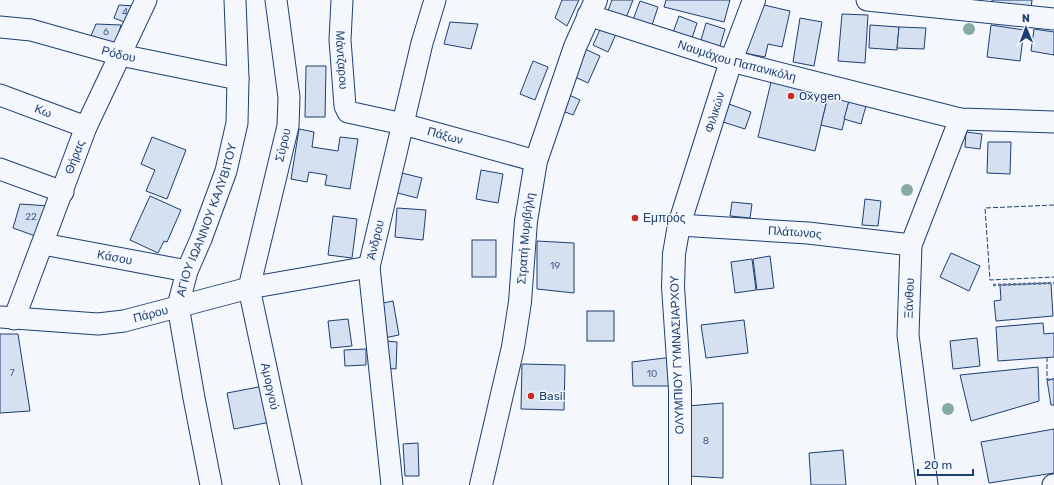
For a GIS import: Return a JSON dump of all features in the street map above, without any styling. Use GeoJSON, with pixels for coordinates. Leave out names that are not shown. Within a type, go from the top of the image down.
{"type":"FeatureCollection","features":[{"type":"Feature","properties":{"kind":"main road","name":"Φιλικών"},"geometry":{"type":"LineString","coordinates":[[679,225],[731,61],[754,0]]}},
{"type":"Feature","properties":{"kind":"main road","name":"Στρατή Μυριβήλη"},"geometry":{"type":"LineString","coordinates":[[481,485],[513,347],[520,302],[526,221],[536,161],[575,47],[592,8]]}},
{"type":"Feature","properties":{"kind":"main road","name":"ΟΛΥΜΠΙΟΥ ΓΥΜΝΑΣΙΑΡΧΟΥ"},"geometry":{"type":"LineString","coordinates":[[679,225],[674,254],[674,288],[680,390],[680,485]]}},
{"type":"Feature","properties":{"kind":"street","name":"Θήρας"},"geometry":{"type":"LineString","coordinates":[[7,318],[43,244],[86,128],[146,0]]}},
{"type":"Feature","properties":{"kind":"street","name":"ΑΓΙΟΥ ΙΩΑΝΝΟΥ ΚΑΛΥΒΙΤΟΥ"},"geometry":{"type":"LineString","coordinates":[[211,485],[178,306],[187,270],[201,239],[226,171],[237,123],[238,79],[235,0]]}},
{"type":"Feature","properties":{"kind":"street","name":"Σύρου"},"geometry":{"type":"LineString","coordinates":[[250,288],[288,126],[289,97],[276,0]]}},
{"type":"Feature","properties":{"kind":"street","name":"Μάντζαρου"},"geometry":{"type":"LineString","coordinates":[[342,0],[340,40],[345,106],[348,112],[354,114]]}},
{"type":"Feature","properties":{"kind":"street","name":"Άνδρου"},"geometry":{"type":"LineString","coordinates":[[392,485],[369,267],[422,43],[435,0]]}},
{"type":"Feature","properties":{"kind":"street"},"geometry":{"type":"LineString","coordinates":[[867,0],[1054,19]]}},
{"type":"Feature","properties":{"kind":"street","name":"Ναυμάχου Παπανικόλη"},"geometry":{"type":"LineString","coordinates":[[592,8],[731,61],[960,119],[1054,122]]}},
{"type":"Feature","properties":{"kind":"street","name":"Ρόδου"},"geometry":{"type":"LineString","coordinates":[[0,27],[30,30],[120,55],[238,79]]}},
{"type":"Feature","properties":{"kind":"street","name":"Κω"},"geometry":{"type":"LineString","coordinates":[[0,95],[86,128]]}},
{"type":"Feature","properties":{"kind":"street","name":"Πάξων"},"geometry":{"type":"LineString","coordinates":[[354,114],[403,124],[536,161]]}},
{"type":"Feature","properties":{"kind":"street","name":"Ξάνθου"},"geometry":{"type":"LineString","coordinates":[[927,485],[908,335],[911,245],[960,119]]}},
{"type":"Feature","properties":{"kind":"street"},"geometry":{"type":"LineString","coordinates":[[0,169],[62,192]]}},
{"type":"Feature","properties":{"kind":"street","name":"Πλάτωνος"},"geometry":{"type":"LineString","coordinates":[[679,225],[808,233],[911,245]]}},
{"type":"Feature","properties":{"kind":"street","name":"Κάσου"},"geometry":{"type":"LineString","coordinates":[[43,244],[187,270]]}},
{"type":"Feature","properties":{"kind":"street","name":"Πάρου"},"geometry":{"type":"LineString","coordinates":[[7,318],[98,324],[124,321],[250,288],[369,267]]}},
{"type":"Feature","properties":{"kind":"street","name":"Αμοργού"},"geometry":{"type":"LineString","coordinates":[[250,288],[291,485]]}},
{"type":"Feature","properties":{"kind":"path"},"geometry":{"type":"LineString","coordinates":[[993,285],[1054,283]]}},
{"type":"Feature","properties":{"kind":"path"},"geometry":{"type":"LineString","coordinates":[[1047,380],[1054,379]]}},
{"type":"Feature","properties":{"kind":"building"},"geometry":{"type":"Polygon","coordinates":[[[562,0],[579,0],[567,26],[555,18],[562,0]]]}},
{"type":"Feature","properties":{"kind":"building"},"geometry":{"type":"Polygon","coordinates":[[[612,0],[633,0],[624,23],[606,16],[612,0]]]}},
{"type":"Feature","properties":{"kind":"building"},"geometry":{"type":"Polygon","coordinates":[[[666,0],[730,0],[724,22],[664,7],[666,0]]]}},
{"type":"Feature","properties":{"kind":"building"},"geometry":{"type":"Polygon","coordinates":[[[992,0],[1032,0],[1031,9],[992,4],[992,0]]]}},
{"type":"Feature","properties":{"kind":"building"},"geometry":{"type":"Polygon","coordinates":[[[640,1],[658,7],[650,31],[631,25],[640,1]]]}},
{"type":"Feature","properties":{"kind":"building"},"geometry":{"type":"Polygon","coordinates":[[[755,3],[790,11],[782,47],[768,44],[765,57],[744,53],[755,3]]]}},
{"type":"Feature","properties":{"kind":"building"},"geometry":{"type":"Polygon","coordinates":[[[119,5],[135,6],[129,24],[114,18],[119,5]]]}},
{"type":"Feature","properties":{"kind":"building"},"geometry":{"type":"Polygon","coordinates":[[[842,14],[868,15],[865,63],[838,61],[842,14]]]}},
{"type":"Feature","properties":{"kind":"building"},"geometry":{"type":"Polygon","coordinates":[[[679,16],[697,23],[690,44],[671,38],[679,16]]]}},
{"type":"Feature","properties":{"kind":"building"},"geometry":{"type":"Polygon","coordinates":[[[800,18],[822,22],[814,66],[793,62],[800,18]]]}},
{"type":"Feature","properties":{"kind":"building"},"geometry":{"type":"Polygon","coordinates":[[[450,22],[478,24],[471,49],[444,44],[450,22]]]}},
{"type":"Feature","properties":{"kind":"building"},"geometry":{"type":"Polygon","coordinates":[[[706,23],[725,29],[718,53],[699,47],[706,23]]]}},
{"type":"Feature","properties":{"kind":"building"},"geometry":{"type":"Polygon","coordinates":[[[96,24],[121,25],[115,46],[90,38],[96,24]]]}},
{"type":"Feature","properties":{"kind":"building"},"geometry":{"type":"Polygon","coordinates":[[[602,25],[617,32],[608,52],[593,45],[602,25]]]}},
{"type":"Feature","properties":{"kind":"building"},"geometry":{"type":"Polygon","coordinates":[[[870,25],[899,27],[897,50],[869,48],[870,25]]]}},
{"type":"Feature","properties":{"kind":"building"},"geometry":{"type":"Polygon","coordinates":[[[991,25],[1024,30],[1020,61],[987,57],[991,25]]]}},
{"type":"Feature","properties":{"kind":"building"},"geometry":{"type":"Polygon","coordinates":[[[899,27],[926,28],[924,49],[897,48],[899,27]]]}},
{"type":"Feature","properties":{"kind":"building"},"geometry":{"type":"Polygon","coordinates":[[[1034,29],[1054,32],[1054,55],[1031,51],[1034,29]]]}},
{"type":"Feature","properties":{"kind":"building"},"geometry":{"type":"Polygon","coordinates":[[[585,49],[600,56],[588,83],[573,76],[585,49]]]}},
{"type":"Feature","properties":{"kind":"building"},"geometry":{"type":"Polygon","coordinates":[[[533,61],[548,67],[535,100],[520,94],[533,61]]]}},
{"type":"Feature","properties":{"kind":"building"},"geometry":{"type":"Polygon","coordinates":[[[306,66],[326,66],[325,117],[305,117],[306,66]]]}},
{"type":"Feature","properties":{"kind":"building"},"geometry":{"type":"Polygon","coordinates":[[[772,78],[829,92],[815,151],[758,137],[772,78]]]}},
{"type":"Feature","properties":{"kind":"building"},"geometry":{"type":"Polygon","coordinates":[[[829,92],[850,97],[842,130],[821,125],[829,92]]]}},
{"type":"Feature","properties":{"kind":"building"},"geometry":{"type":"Polygon","coordinates":[[[567,94],[580,100],[573,115],[560,110],[567,94]]]}},
{"type":"Feature","properties":{"kind":"building"},"geometry":{"type":"Polygon","coordinates":[[[850,97],[867,102],[861,124],[844,119],[850,97]]]}},
{"type":"Feature","properties":{"kind":"building"},"geometry":{"type":"Polygon","coordinates":[[[729,104],[751,112],[745,129],[723,122],[729,104]]]}},
{"type":"Feature","properties":{"kind":"building"},"geometry":{"type":"Polygon","coordinates":[[[299,129],[314,132],[312,147],[338,151],[340,137],[358,139],[350,189],[325,185],[327,175],[309,172],[307,182],[291,179],[299,129]]]}},
{"type":"Feature","properties":{"kind":"building"},"geometry":{"type":"Polygon","coordinates":[[[966,132],[982,134],[980,149],[965,147],[966,132]]]}},
{"type":"Feature","properties":{"kind":"building"},"geometry":{"type":"Polygon","coordinates":[[[152,137],[186,150],[167,199],[146,191],[155,170],[141,164],[152,137]]]}},
{"type":"Feature","properties":{"kind":"building"},"geometry":{"type":"Polygon","coordinates":[[[988,142],[1011,142],[1010,174],[987,173],[988,142]]]}},
{"type":"Feature","properties":{"kind":"building"},"geometry":{"type":"Polygon","coordinates":[[[481,170],[503,174],[498,203],[476,199],[481,170]]]}},
{"type":"Feature","properties":{"kind":"building"},"geometry":{"type":"Polygon","coordinates":[[[398,172],[422,178],[417,198],[394,192],[398,172]]]}},
{"type":"Feature","properties":{"kind":"building"},"geometry":{"type":"Polygon","coordinates":[[[150,196],[181,210],[167,242],[164,241],[158,253],[130,240],[150,196]]]}},
{"type":"Feature","properties":{"kind":"building"},"geometry":{"type":"Polygon","coordinates":[[[865,199],[881,201],[878,226],[862,225],[865,199]]]}},
{"type":"Feature","properties":{"kind":"building"},"geometry":{"type":"Polygon","coordinates":[[[732,202],[752,204],[750,218],[730,216],[732,202]]]}},
{"type":"Feature","properties":{"kind":"building"},"geometry":{"type":"Polygon","coordinates":[[[20,204],[50,206],[38,237],[13,228],[20,204]]]}},
{"type":"Feature","properties":{"kind":"building"},"geometry":{"type":"Polygon","coordinates":[[[397,208],[426,210],[423,240],[395,237],[397,208]]]}},
{"type":"Feature","properties":{"kind":"building"},"geometry":{"type":"Polygon","coordinates":[[[333,216],[357,219],[352,258],[328,255],[333,216]]]}},
{"type":"Feature","properties":{"kind":"building"},"geometry":{"type":"Polygon","coordinates":[[[472,240],[496,240],[496,277],[472,277],[472,240]]]}},
{"type":"Feature","properties":{"kind":"building"},"geometry":{"type":"Polygon","coordinates":[[[537,241],[574,243],[574,293],[537,289],[537,241]]]}},
{"type":"Feature","properties":{"kind":"building"},"geometry":{"type":"Polygon","coordinates":[[[951,253],[980,266],[969,291],[940,277],[951,253]]]}},
{"type":"Feature","properties":{"kind":"building"},"geometry":{"type":"Polygon","coordinates":[[[770,256],[774,288],[757,290],[753,259],[770,256]]]}},
{"type":"Feature","properties":{"kind":"building"},"geometry":{"type":"Polygon","coordinates":[[[752,259],[756,290],[735,293],[731,262],[752,259]]]}},
{"type":"Feature","properties":{"kind":"building"},"geometry":{"type":"Polygon","coordinates":[[[1051,283],[1053,316],[996,321],[994,301],[1001,300],[1000,285],[1051,283]]]}},
{"type":"Feature","properties":{"kind":"building"},"geometry":{"type":"Polygon","coordinates":[[[393,301],[399,335],[384,338],[378,304],[393,301]]]}},
{"type":"Feature","properties":{"kind":"building"},"geometry":{"type":"Polygon","coordinates":[[[587,311],[614,311],[614,341],[587,341],[587,311]]]}},
{"type":"Feature","properties":{"kind":"building"},"geometry":{"type":"Polygon","coordinates":[[[348,319],[352,346],[331,348],[328,321],[348,319]]]}},
{"type":"Feature","properties":{"kind":"building"},"geometry":{"type":"Polygon","coordinates":[[[744,320],[748,353],[706,358],[701,325],[744,320]]]}},
{"type":"Feature","properties":{"kind":"building"},"geometry":{"type":"Polygon","coordinates":[[[1043,323],[1044,334],[1054,333],[1054,357],[998,361],[996,327],[1043,323]]]}},
{"type":"Feature","properties":{"kind":"building"},"geometry":{"type":"Polygon","coordinates":[[[0,334],[18,334],[30,411],[0,413],[0,334]]]}},
{"type":"Feature","properties":{"kind":"building"},"geometry":{"type":"Polygon","coordinates":[[[977,338],[980,366],[953,369],[950,341],[977,338]]]}},
{"type":"Feature","properties":{"kind":"building"},"geometry":{"type":"Polygon","coordinates":[[[386,341],[397,342],[396,369],[385,368],[386,341]]]}},
{"type":"Feature","properties":{"kind":"building"},"geometry":{"type":"Polygon","coordinates":[[[366,349],[366,365],[345,366],[344,350],[366,349]]]}},
{"type":"Feature","properties":{"kind":"building"},"geometry":{"type":"Polygon","coordinates":[[[673,357],[670,386],[633,386],[632,362],[673,357]]]}},
{"type":"Feature","properties":{"kind":"building"},"geometry":{"type":"Polygon","coordinates":[[[522,364],[565,365],[564,410],[521,409],[522,364]]]}},
{"type":"Feature","properties":{"kind":"building"},"geometry":{"type":"Polygon","coordinates":[[[1038,367],[1039,401],[971,421],[960,375],[1038,367]]]}},
{"type":"Feature","properties":{"kind":"building"},"geometry":{"type":"Polygon","coordinates":[[[1054,379],[1054,405],[1051,405],[1047,380],[1054,379]]]}},
{"type":"Feature","properties":{"kind":"building"},"geometry":{"type":"Polygon","coordinates":[[[264,386],[271,422],[234,429],[227,393],[264,386]]]}},
{"type":"Feature","properties":{"kind":"building"},"geometry":{"type":"Polygon","coordinates":[[[723,403],[723,478],[689,476],[688,406],[723,403]]]}},
{"type":"Feature","properties":{"kind":"building"},"geometry":{"type":"Polygon","coordinates":[[[1054,429],[1054,473],[989,483],[981,442],[1054,429]]]}},
{"type":"Feature","properties":{"kind":"building"},"geometry":{"type":"Polygon","coordinates":[[[418,443],[419,476],[405,476],[403,444],[418,443]]]}},
{"type":"Feature","properties":{"kind":"building"},"geometry":{"type":"Polygon","coordinates":[[[843,450],[846,485],[811,485],[809,453],[843,450]]]}},
{"type":"Feature","properties":{"kind":"fence"},"geometry":{"type":"LineString","coordinates":[[1054,205],[985,208],[990,280],[1054,277]]}},
{"type":"Feature","properties":{"kind":"fence"},"geometry":{"type":"LineString","coordinates":[[1047,357],[1047,380]]}},
{"type":"Feature","properties":{"kind":"place","name":"Oxygen"},"geometry":{"type":"Point","coordinates":[791,96]}},
{"type":"Feature","properties":{"kind":"place","name":"Εμπρός"},"geometry":{"type":"Point","coordinates":[635,218]}},
{"type":"Feature","properties":{"kind":"place","name":"Basil"},"geometry":{"type":"Point","coordinates":[531,396]}}]}
